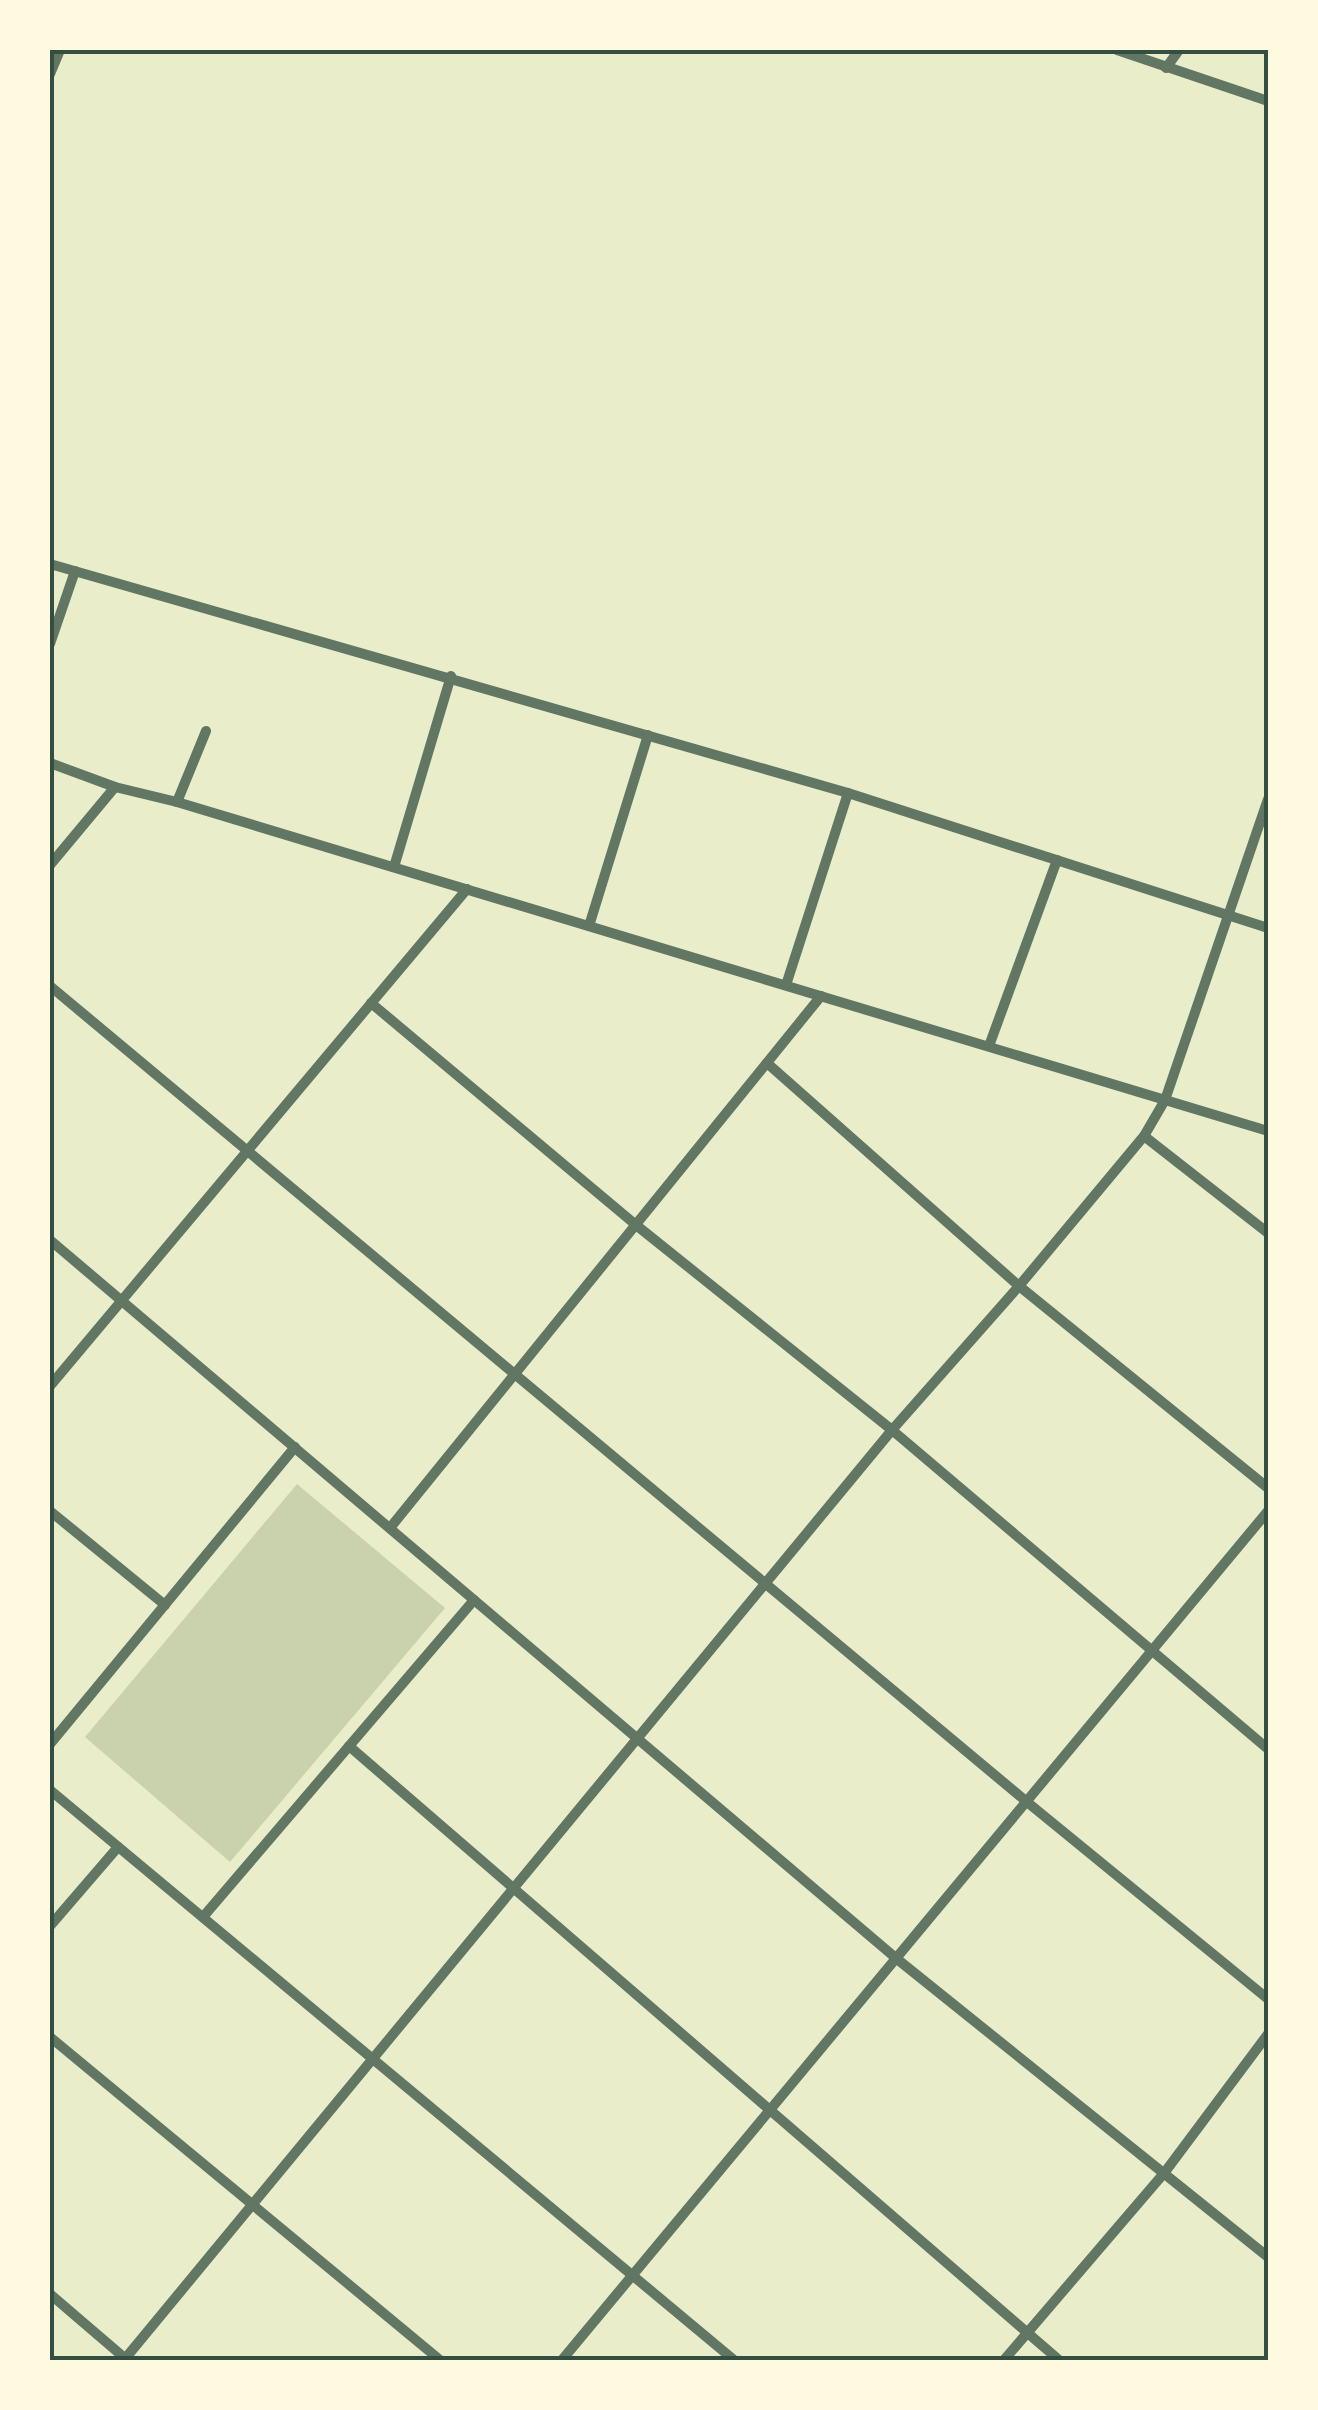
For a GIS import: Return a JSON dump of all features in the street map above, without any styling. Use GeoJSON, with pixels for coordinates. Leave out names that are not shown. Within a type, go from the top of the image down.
{"type":"FeatureCollection","features":[{"type":"Feature","properties":{"kind":"street"},"geometry":{"type":"LineString","coordinates":[[50,74],[60,50]]}},
{"type":"Feature","properties":{"kind":"street"},"geometry":{"type":"LineString","coordinates":[[1117,50],[1268,101]]}},
{"type":"Feature","properties":{"kind":"street"},"geometry":{"type":"LineString","coordinates":[[1166,68],[1179,50]]}},
{"type":"Feature","properties":{"kind":"street"},"geometry":{"type":"LineString","coordinates":[[50,564],[848,792],[1268,928]]}},
{"type":"Feature","properties":{"kind":"street"},"geometry":{"type":"LineString","coordinates":[[50,644],[75,571]]}},
{"type":"Feature","properties":{"kind":"street"},"geometry":{"type":"LineString","coordinates":[[394,867],[451,676]]}},
{"type":"Feature","properties":{"kind":"street"},"geometry":{"type":"LineString","coordinates":[[178,802],[206,731]]}},
{"type":"Feature","properties":{"kind":"street"},"geometry":{"type":"LineString","coordinates":[[589,926],[648,734]]}},
{"type":"Feature","properties":{"kind":"street"},"geometry":{"type":"LineString","coordinates":[[50,763],[115,787],[178,802],[1268,1130]]}},
{"type":"Feature","properties":{"kind":"street"},"geometry":{"type":"LineString","coordinates":[[50,865],[115,787]]}},
{"type":"Feature","properties":{"kind":"street"},"geometry":{"type":"LineString","coordinates":[[786,985],[848,792]]}},
{"type":"Feature","properties":{"kind":"street"},"geometry":{"type":"LineString","coordinates":[[50,2294],[125,2360],[892,1430],[1144,1136],[1165,1100],[1268,799]]}},
{"type":"Feature","properties":{"kind":"street"},"geometry":{"type":"LineString","coordinates":[[989,1046],[1057,860]]}},
{"type":"Feature","properties":{"kind":"street"},"geometry":{"type":"LineString","coordinates":[[50,1386],[467,889]]}},
{"type":"Feature","properties":{"kind":"street"},"geometry":{"type":"LineString","coordinates":[[50,986],[1026,1802],[1268,1999]]}},
{"type":"Feature","properties":{"kind":"street"},"geometry":{"type":"LineString","coordinates":[[390,1528],[821,996]]}},
{"type":"Feature","properties":{"kind":"street"},"geometry":{"type":"LineString","coordinates":[[372,1003],[636,1225],[892,1430],[1268,1749]]}},
{"type":"Feature","properties":{"kind":"street"},"geometry":{"type":"LineString","coordinates":[[767,1063],[1019,1286],[1268,1488]]}},
{"type":"Feature","properties":{"kind":"street"},"geometry":{"type":"LineString","coordinates":[[1144,1136],[1268,1233]]}},
{"type":"Feature","properties":{"kind":"street"},"geometry":{"type":"LineString","coordinates":[[50,1240],[897,1959],[1268,2257]]}},
{"type":"Feature","properties":{"kind":"street"},"geometry":{"type":"LineString","coordinates":[[50,1744],[295,1447]]}},
{"type":"Feature","properties":{"kind":"street"},"geometry":{"type":"LineString","coordinates":[[50,1511],[165,1605]]}},
{"type":"Feature","properties":{"kind":"street"},"geometry":{"type":"LineString","coordinates":[[562,2360],[1268,1511]]}},
{"type":"Feature","properties":{"kind":"street"},"geometry":{"type":"LineString","coordinates":[[203,1917],[474,1600]]}},
{"type":"Feature","properties":{"kind":"street"},"geometry":{"type":"LineString","coordinates":[[349,1746],[1060,2360]]}},
{"type":"Feature","properties":{"kind":"street"},"geometry":{"type":"LineString","coordinates":[[50,1790],[734,2360]]}},
{"type":"Feature","properties":{"kind":"street"},"geometry":{"type":"LineString","coordinates":[[50,1926],[118,1847]]}},
{"type":"Feature","properties":{"kind":"street"},"geometry":{"type":"LineString","coordinates":[[1004,2360],[1164,2172],[1268,2034]]}},
{"type":"Feature","properties":{"kind":"street"},"geometry":{"type":"LineString","coordinates":[[50,2038],[440,2360]]}},
{"type":"Feature","properties":{"kind":"green space"},"geometry":{"type":"Polygon","coordinates":[[[297,1484],[445,1608],[230,1862],[85,1737],[297,1484]]]}}]}
